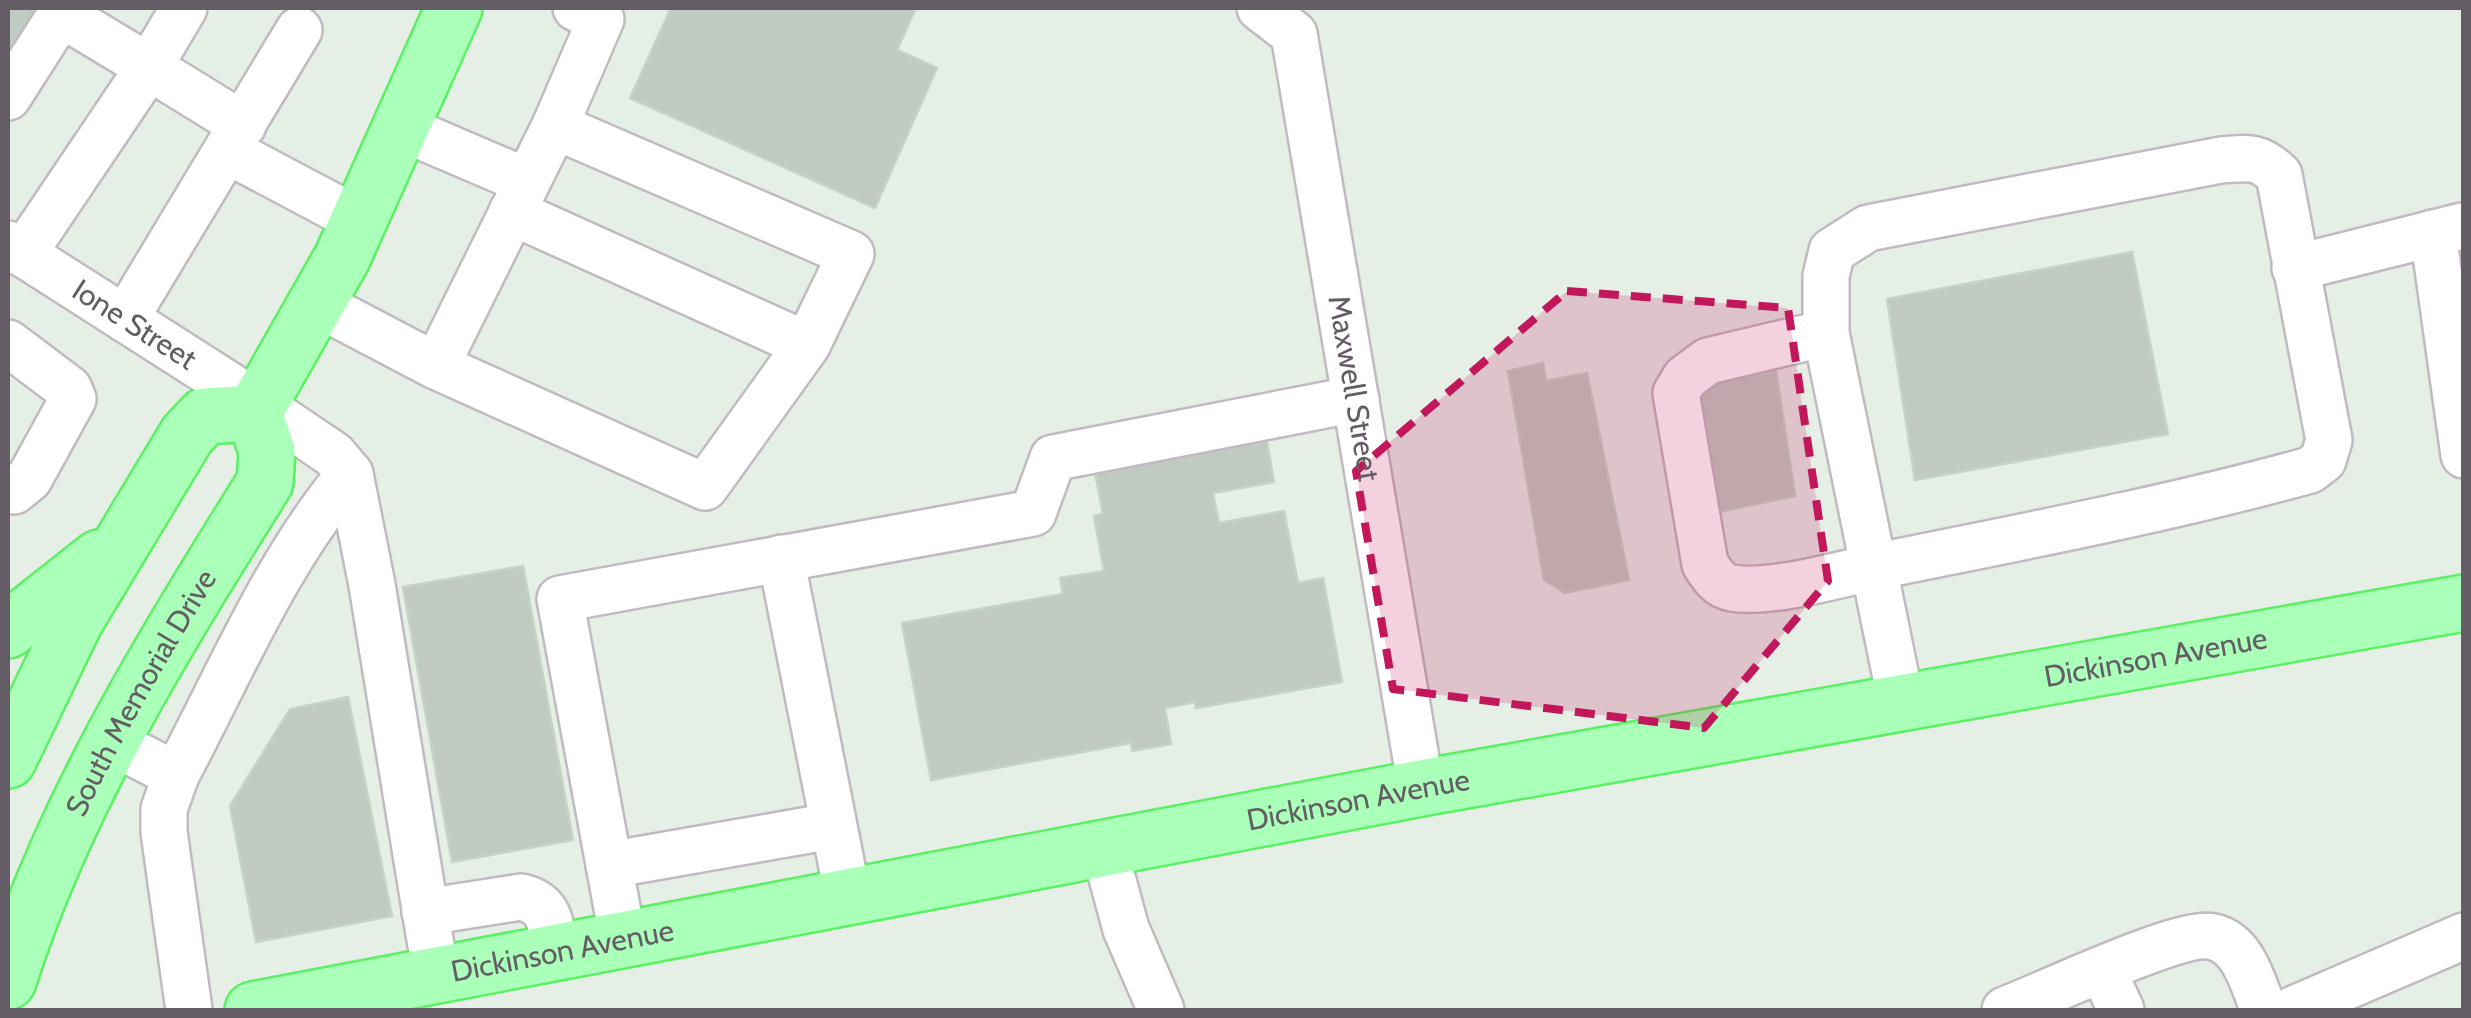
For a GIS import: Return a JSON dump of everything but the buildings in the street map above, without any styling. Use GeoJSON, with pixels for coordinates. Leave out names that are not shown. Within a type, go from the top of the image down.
{"type":"FeatureCollection","features":[{"type":"Feature","properties":{"kind":"main road"},"geometry":{"type":"LineString","coordinates":[[8,760],[75,621],[186,435],[205,416],[257,409],[318,304],[360,221],[454,8]]}},
{"type":"Feature","properties":{"kind":"main road","name":"South Memorial Drive"},"geometry":{"type":"LineString","coordinates":[[8,981],[44,883],[110,741],[265,482],[267,450],[257,409]]}},
{"type":"Feature","properties":{"kind":"main road"},"geometry":{"type":"LineString","coordinates":[[8,630],[125,538]]}},
{"type":"Feature","properties":{"kind":"main road","name":"Dickinson Avenue"},"geometry":{"type":"LineString","coordinates":[[253,1010],[1421,788],[2464,603]]}},
{"type":"Feature","properties":{"kind":"street"},"geometry":{"type":"LineString","coordinates":[[15,249],[148,67],[184,8]]}},
{"type":"Feature","properties":{"kind":"street"},"geometry":{"type":"LineString","coordinates":[[436,366],[555,126],[601,18],[576,8]]}},
{"type":"Feature","properties":{"kind":"street","name":"Maxwell Street"},"geometry":{"type":"LineString","coordinates":[[1260,8],[1294,34],[1421,788]]}},
{"type":"Feature","properties":{"kind":"street"},"geometry":{"type":"LineString","coordinates":[[8,97],[65,11],[148,67],[235,138],[360,221]]}},
{"type":"Feature","properties":{"kind":"street"},"geometry":{"type":"LineString","coordinates":[[126,319],[299,30]]}},
{"type":"Feature","properties":{"kind":"street"},"geometry":{"type":"LineString","coordinates":[[318,304],[436,366],[704,487],[807,345],[851,254],[555,126]]}},
{"type":"Feature","properties":{"kind":"street"},"geometry":{"type":"LineString","coordinates":[[402,128],[519,197],[807,345]]}},
{"type":"Feature","properties":{"kind":"street"},"geometry":{"type":"LineString","coordinates":[[1826,333],[1708,361],[1685,378],[1676,392],[1705,564],[1715,580],[1730,588],[1763,589],[1871,567],[2196,501],[2310,470],[2323,460],[2329,440],[2279,175],[2266,162],[2252,158],[2221,160],[1868,228],[1832,251],[1826,276],[1826,333],[1871,567],[1901,702]]}},
{"type":"Feature","properties":{"kind":"street"},"geometry":{"type":"LineString","coordinates":[[2295,268],[2448,230],[2464,455]]}},
{"type":"Feature","properties":{"kind":"street","name":"Ione Street"},"geometry":{"type":"LineString","coordinates":[[15,249],[257,409],[334,454],[350,474]]}},
{"type":"Feature","properties":{"kind":"street"},"geometry":{"type":"LineString","coordinates":[[8,343],[69,388],[73,399],[28,479],[14,491],[8,487]]}},
{"type":"Feature","properties":{"kind":"street"},"geometry":{"type":"LineString","coordinates":[[623,940],[560,598],[1034,513],[1053,458],[1356,399]]}},
{"type":"Feature","properties":{"kind":"street"},"geometry":{"type":"LineString","coordinates":[[190,1010],[164,832],[164,808],[176,775],[276,582],[331,496],[350,474]]}},
{"type":"Feature","properties":{"kind":"street"},"geometry":{"type":"LineString","coordinates":[[350,474],[436,976]]}},
{"type":"Feature","properties":{"kind":"street"},"geometry":{"type":"LineString","coordinates":[[780,558],[848,897]]}},
{"type":"Feature","properties":{"kind":"street"},"geometry":{"type":"LineString","coordinates":[[110,741],[176,775]]}},
{"type":"Feature","properties":{"kind":"street"},"geometry":{"type":"LineString","coordinates":[[609,865],[832,826]]}},
{"type":"Feature","properties":{"kind":"street"},"geometry":{"type":"LineString","coordinates":[[1104,848],[1126,929],[1161,1010]]}},
{"type":"Feature","properties":{"kind":"street"},"geometry":{"type":"LineString","coordinates":[[426,912],[520,897],[535,900],[542,904],[549,918],[556,953]]}},
{"type":"Feature","properties":{"kind":"street"},"geometry":{"type":"LineString","coordinates":[[2292,1010],[2464,936]]}},
{"type":"Feature","properties":{"kind":"street"},"geometry":{"type":"LineString","coordinates":[[2004,1010],[2112,991],[2178,940],[2214,937],[2241,954],[2264,1010]]}},
{"type":"Feature","properties":{"kind":"highlighted area"},"geometry":{"type":"Polygon","coordinates":[[[1567,291],[1788,308],[1828,581],[1704,728],[1393,689],[1356,471],[1567,291]]]}}]}
